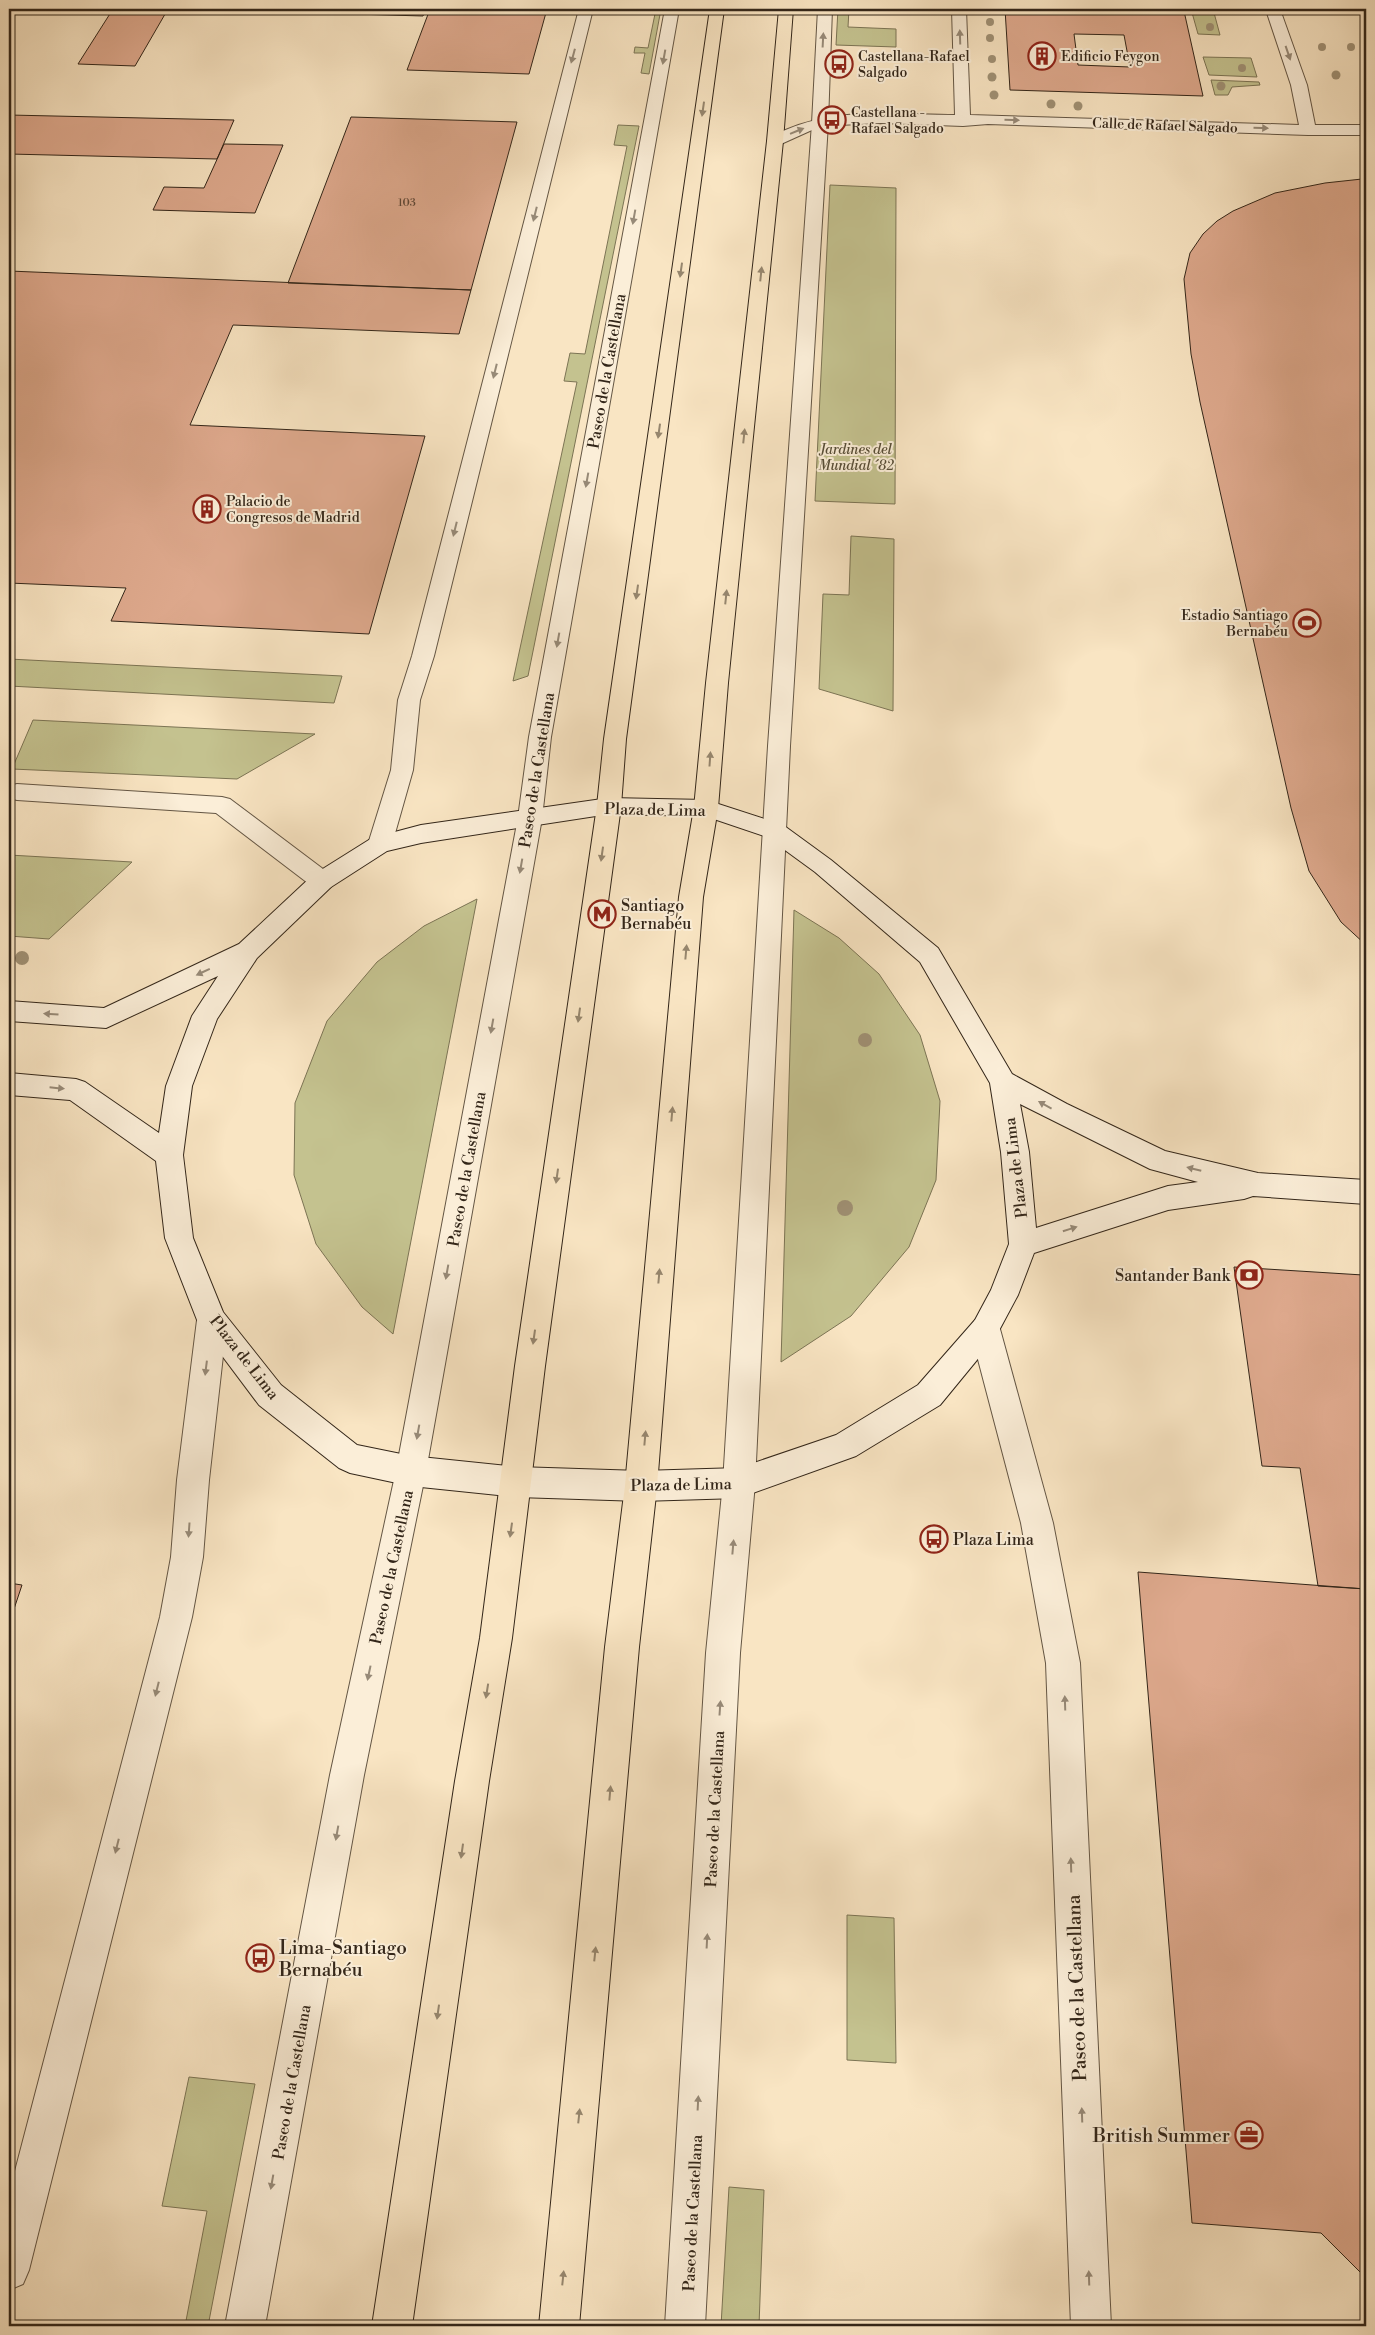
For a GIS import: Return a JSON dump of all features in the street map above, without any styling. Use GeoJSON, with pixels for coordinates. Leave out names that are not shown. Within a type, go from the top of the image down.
{"type":"FeatureCollection","features":[{"type":"Feature","properties":{"kind":"highway"},"geometry":{"type":"LineString","coordinates":[[392,2326],[472,1781],[496,1638],[530,1366],[609,806],[615,740],[717,9]]}},
{"type":"Feature","properties":{"kind":"highway"},"geometry":{"type":"LineString","coordinates":[[559,2326],[610,1804],[622,1647],[640,1486],[691,897],[706,808],[717,684],[775,140],[786,9]]}},
{"type":"Feature","properties":{"kind":"street"},"geometry":{"type":"LineString","coordinates":[[380,844],[402,770],[409,700],[426,647],[586,9]]}},
{"type":"Feature","properties":{"kind":"street","name":"Paseo de la Castellana"},"geometry":{"type":"LineString","coordinates":[[246,2326],[347,1775],[411,1471],[530,818],[540,737],[672,9]]}},
{"type":"Feature","properties":{"kind":"street","name":"Paseo de la Castellana"},"geometry":{"type":"LineString","coordinates":[[685,2326],[714,1790],[723,1653],[739,1483],[791,538],[820,124],[825,9]]}},
{"type":"Feature","properties":{"kind":"street"},"geometry":{"type":"LineString","coordinates":[[775,140],[798,129],[820,124],[873,119],[963,121],[959,9]]}},
{"type":"Feature","properties":{"kind":"street"},"geometry":{"type":"LineString","coordinates":[[1276,9],[1273,10],[1299,85],[1308,130]]}},
{"type":"Feature","properties":{"kind":"street","name":"Calle de Rafael Salgado"},"geometry":{"type":"LineString","coordinates":[[963,121],[988,119],[1308,130],[1366,130]]}},
{"type":"Feature","properties":{"kind":"street"},"geometry":{"type":"LineString","coordinates":[[17,792],[222,805],[322,881]]}},
{"type":"Feature","properties":{"kind":"street","name":"Plaza de Lima"},"geometry":{"type":"LineString","coordinates":[[609,806],[706,808],[775,831],[823,866],[929,955],[1002,1082],[1015,1152],[1023,1244],[1004,1295],[985,1328],[930,1394],[880,1427],[845,1446],[739,1483],[640,1486],[517,1482],[411,1471],[350,1458],[270,1394],[212,1320],[179,1238],[170,1155],[179,1086],[205,1016],[248,951],[322,881],[380,844],[421,834],[530,818],[609,806]]}},
{"type":"Feature","properties":{"kind":"street"},"geometry":{"type":"LineString","coordinates":[[9,1011],[106,1018],[248,951]]}},
{"type":"Feature","properties":{"kind":"street"},"geometry":{"type":"LineString","coordinates":[[1002,1082],[1058,1112],[1160,1161],[1258,1185],[1366,1192]]}},
{"type":"Feature","properties":{"kind":"street"},"geometry":{"type":"LineString","coordinates":[[9,1084],[76,1090],[170,1155]]}},
{"type":"Feature","properties":{"kind":"street"},"geometry":{"type":"LineString","coordinates":[[1023,1244],[1168,1198],[1258,1185]]}},
{"type":"Feature","properties":{"kind":"street"},"geometry":{"type":"LineString","coordinates":[[9,2270],[176,1617],[187,1557],[193,1480],[212,1320]]}},
{"type":"Feature","properties":{"kind":"street","name":"Paseo de la Castellana"},"geometry":{"type":"LineString","coordinates":[[985,1328],[1037,1523],[1063,1664],[1090,2326]]}},
{"type":"Feature","properties":{"kind":"green space"},"geometry":{"type":"Polygon","coordinates":[[[656,9],[661,9],[649,74],[641,73],[645,53],[634,53],[635,47],[648,48],[656,9]]]}},
{"type":"Feature","properties":{"kind":"green space"},"geometry":{"type":"Polygon","coordinates":[[[838,9],[849,9],[848,27],[896,29],[896,47],[836,45],[838,9]]]}},
{"type":"Feature","properties":{"kind":"green space"},"geometry":{"type":"Polygon","coordinates":[[[1191,9],[1213,9],[1220,35],[1198,34],[1191,9]]]}},
{"type":"Feature","properties":{"kind":"green space"},"geometry":{"type":"Polygon","coordinates":[[[1203,57],[1251,58],[1257,77],[1209,75],[1203,57]]]}},
{"type":"Feature","properties":{"kind":"green space"},"geometry":{"type":"Polygon","coordinates":[[[1211,80],[1259,82],[1260,85],[1232,87],[1228,95],[1215,95],[1211,80]]]}},
{"type":"Feature","properties":{"kind":"green space"},"geometry":{"type":"Polygon","coordinates":[[[618,125],[639,126],[528,676],[513,681],[577,382],[564,381],[570,353],[585,354],[627,146],[614,145],[618,125]]]}},
{"type":"Feature","properties":{"kind":"green space","name":"Jardines del Mundial ´82"},"geometry":{"type":"Polygon","coordinates":[[[830,185],[896,188],[895,504],[815,501],[830,185]]]}},
{"type":"Feature","properties":{"kind":"green space"},"geometry":{"type":"Polygon","coordinates":[[[851,536],[894,539],[893,711],[819,689],[823,594],[849,595],[851,536]]]}},
{"type":"Feature","properties":{"kind":"green space"},"geometry":{"type":"Polygon","coordinates":[[[9,659],[342,676],[334,703],[9,686],[9,659]]]}},
{"type":"Feature","properties":{"kind":"green space"},"geometry":{"type":"Polygon","coordinates":[[[33,720],[315,734],[237,779],[12,769],[33,720]]]}},
{"type":"Feature","properties":{"kind":"green space"},"geometry":{"type":"Polygon","coordinates":[[[9,855],[132,862],[49,939],[9,936],[9,855]]]}},
{"type":"Feature","properties":{"kind":"green space"},"geometry":{"type":"Polygon","coordinates":[[[477,899],[393,1334],[362,1307],[316,1244],[294,1175],[295,1103],[327,1021],[377,962],[424,926],[477,899]]]}},
{"type":"Feature","properties":{"kind":"green space"},"geometry":{"type":"Polygon","coordinates":[[[794,910],[839,938],[879,974],[920,1035],[940,1101],[936,1180],[909,1247],[851,1316],[781,1362],[794,910]]]}},
{"type":"Feature","properties":{"kind":"green space"},"geometry":{"type":"Polygon","coordinates":[[[847,1915],[894,1918],[896,2063],[847,2060],[847,1915]]]}},
{"type":"Feature","properties":{"kind":"green space"},"geometry":{"type":"Polygon","coordinates":[[[189,2077],[255,2084],[208,2326],[185,2326],[207,2211],[162,2206],[189,2077]]]}},
{"type":"Feature","properties":{"kind":"green space"},"geometry":{"type":"Polygon","coordinates":[[[729,2187],[764,2190],[759,2326],[721,2326],[729,2187]]]}},
{"type":"Feature","properties":{"kind":"building"},"geometry":{"type":"Polygon","coordinates":[[[113,9],[168,9],[135,66],[78,64],[113,9]]]}},
{"type":"Feature","properties":{"kind":"building"},"geometry":{"type":"Polygon","coordinates":[[[181,9],[426,9],[423,16],[181,9]]]}},
{"type":"Feature","properties":{"kind":"building"},"geometry":{"type":"Polygon","coordinates":[[[430,9],[547,9],[529,74],[407,70],[430,9]]]}},
{"type":"Feature","properties":{"kind":"building","name":"Edificio Feygon"},"geometry":{"type":"Polygon","coordinates":[[[1005,9],[1184,11],[1203,96],[1010,90],[1005,9]],[[1074,34],[1078,65],[1130,67],[1124,35],[1074,34]]]}},
{"type":"Feature","properties":{"kind":"building"},"geometry":{"type":"Polygon","coordinates":[[[9,115],[234,120],[217,159],[9,154],[9,115]]]}},
{"type":"Feature","properties":{"kind":"building"},"geometry":{"type":"Polygon","coordinates":[[[351,117],[517,122],[471,290],[288,283],[351,117]]]}},
{"type":"Feature","properties":{"kind":"building"},"geometry":{"type":"Polygon","coordinates":[[[224,144],[283,145],[255,213],[153,210],[164,187],[204,188],[224,144]]]}},
{"type":"Feature","properties":{"kind":"building","name":"Estadio Santiago Bernabéu"},"geometry":{"type":"Polygon","coordinates":[[[1366,179],[1366,945],[1341,922],[1309,871],[1291,808],[1200,402],[1191,354],[1184,279],[1190,253],[1203,234],[1217,221],[1233,211],[1275,193],[1325,183],[1366,179]]]}},
{"type":"Feature","properties":{"kind":"building","name":"Palacio de Congresos de Madrid"},"geometry":{"type":"Polygon","coordinates":[[[9,271],[471,290],[459,334],[233,325],[190,425],[425,436],[369,634],[111,621],[126,588],[9,583],[9,271]]]}},
{"type":"Feature","properties":{"kind":"building"},"geometry":{"type":"Polygon","coordinates":[[[1234,1267],[1363,1275],[1366,1290],[1366,1589],[1318,1586],[1300,1468],[1262,1466],[1234,1267]]]}},
{"type":"Feature","properties":{"kind":"building"},"geometry":{"type":"Polygon","coordinates":[[[1138,1572],[1366,1589],[1366,2278],[1321,2233],[1192,2223],[1138,1572]]]}},
{"type":"Feature","properties":{"kind":"building"},"geometry":{"type":"Polygon","coordinates":[[[9,1583],[22,1585],[9,1624],[9,1583]]]}},
{"type":"Feature","properties":{"kind":"place","name":"Edificio Feygon"},"geometry":{"type":"Point","coordinates":[1042,56]}},
{"type":"Feature","properties":{"kind":"place","name":"Castellana-Rafael Salgado"},"geometry":{"type":"Point","coordinates":[839,64]}},
{"type":"Feature","properties":{"kind":"place","name":"Castellana - Rafael Salgado"},"geometry":{"type":"Point","coordinates":[832,120]}},
{"type":"Feature","properties":{"kind":"place","name":"Palacio de Congresos de Madrid"},"geometry":{"type":"Point","coordinates":[207,509]}},
{"type":"Feature","properties":{"kind":"place","name":"Estadio Santiago Bernabéu"},"geometry":{"type":"Point","coordinates":[1307,623]}},
{"type":"Feature","properties":{"kind":"place","name":"Santiago Bernabéu"},"geometry":{"type":"Point","coordinates":[602,914]}},
{"type":"Feature","properties":{"kind":"place","name":"Santander Bank"},"geometry":{"type":"Point","coordinates":[1249,1275]}},
{"type":"Feature","properties":{"kind":"place","name":"Plaza Lima"},"geometry":{"type":"Point","coordinates":[934,1539]}},
{"type":"Feature","properties":{"kind":"place","name":"Lima-Santiago Bernabéu"},"geometry":{"type":"Point","coordinates":[260,1958]}},
{"type":"Feature","properties":{"kind":"place","name":"British Summer"},"geometry":{"type":"Point","coordinates":[1249,2135]}}]}
